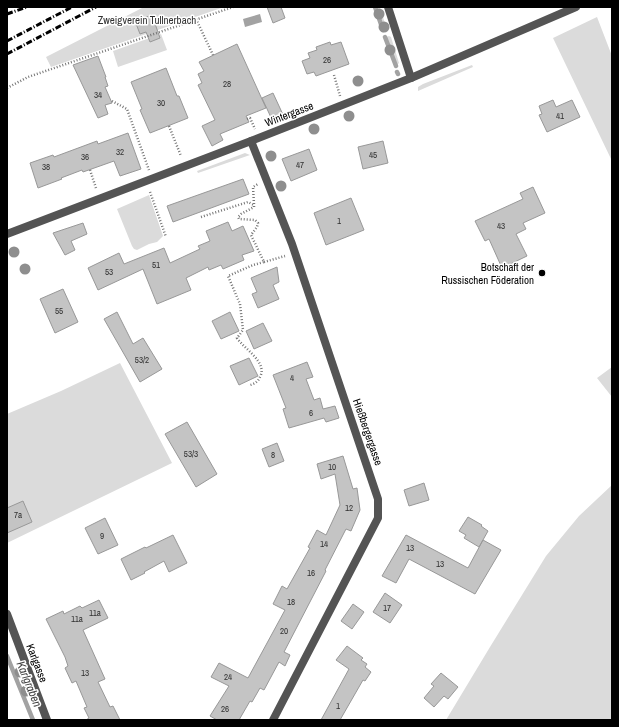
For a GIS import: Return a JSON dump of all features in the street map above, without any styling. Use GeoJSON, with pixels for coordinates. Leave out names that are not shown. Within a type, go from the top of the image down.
{"type":"FeatureCollection","features":[{"type":"Feature","properties":{"kind":"street"},"geometry":{"type":"LineString","coordinates":[[388,7],[411,78]]}},
{"type":"Feature","properties":{"kind":"street","name":"Wintergasse"},"geometry":{"type":"LineString","coordinates":[[7,234],[411,78],[576,7]]}},
{"type":"Feature","properties":{"kind":"street","name":"Hießbergergasse"},"geometry":{"type":"LineString","coordinates":[[251,141],[292,244],[378,499],[378,518],[277,718]]}},
{"type":"Feature","properties":{"kind":"street","name":"Karlgasse"},"geometry":{"type":"LineString","coordinates":[[7,614],[47,720]]}},
{"type":"Feature","properties":{"kind":"path"},"geometry":{"type":"LineString","coordinates":[[7,88],[28,77],[233,7]]}},
{"type":"Feature","properties":{"kind":"path"},"geometry":{"type":"LineString","coordinates":[[196,20],[213,55]]}},
{"type":"Feature","properties":{"kind":"path"},"geometry":{"type":"LineString","coordinates":[[334,75],[341,98]]}},
{"type":"Feature","properties":{"kind":"path"},"geometry":{"type":"LineString","coordinates":[[112,101],[127,109],[149,171]]}},
{"type":"Feature","properties":{"kind":"path"},"geometry":{"type":"LineString","coordinates":[[247,119],[250,118],[256,130]]}},
{"type":"Feature","properties":{"kind":"path"},"geometry":{"type":"LineString","coordinates":[[169,126],[182,159]]}},
{"type":"Feature","properties":{"kind":"path"},"geometry":{"type":"LineString","coordinates":[[90,170],[97,190]]}},
{"type":"Feature","properties":{"kind":"path"},"geometry":{"type":"LineString","coordinates":[[256,184],[253,187],[254,207],[238,217],[242,220],[255,220],[258,223],[251,235],[264,262]]}},
{"type":"Feature","properties":{"kind":"path"},"geometry":{"type":"LineString","coordinates":[[150,192],[166,237]]}},
{"type":"Feature","properties":{"kind":"path"},"geometry":{"type":"LineString","coordinates":[[200,217],[248,202],[254,205]]}},
{"type":"Feature","properties":{"kind":"path"},"geometry":{"type":"LineString","coordinates":[[250,385],[254,384],[258,380],[261,375],[262,368],[254,355],[241,344],[237,338],[243,330],[240,304],[228,276],[264,262],[285,256]]}},
{"type":"Feature","properties":{"kind":"green space","name":"Zweigverein Tullnerbach"},"geometry":{"type":"Polygon","coordinates":[[[144,7],[224,7],[51,67],[46,57],[144,7]]]}},
{"type":"Feature","properties":{"kind":"green space"},"geometry":{"type":"Polygon","coordinates":[[[373,7],[380,7],[386,27],[382,30],[373,7]]]}},
{"type":"Feature","properties":{"kind":"green space"},"geometry":{"type":"Polygon","coordinates":[[[597,17],[612,56],[612,161],[553,38],[597,17]]]}},
{"type":"Feature","properties":{"kind":"green space"},"geometry":{"type":"Polygon","coordinates":[[[161,34],[167,50],[118,67],[113,51],[161,34]]]}},
{"type":"Feature","properties":{"kind":"green space"},"geometry":{"type":"Polygon","coordinates":[[[389,36],[391,37],[399,63],[395,67],[384,38],[389,36]]]}},
{"type":"Feature","properties":{"kind":"green space"},"geometry":{"type":"Polygon","coordinates":[[[472,65],[473,67],[418,91],[418,87],[423,84],[472,65]]]}},
{"type":"Feature","properties":{"kind":"green space"},"geometry":{"type":"Polygon","coordinates":[[[245,153],[250,155],[198,173],[197,171],[245,153]]]}},
{"type":"Feature","properties":{"kind":"green space"},"geometry":{"type":"Polygon","coordinates":[[[149,195],[163,236],[157,242],[137,250],[132,246],[117,209],[149,195]]]}},
{"type":"Feature","properties":{"kind":"green space"},"geometry":{"type":"Polygon","coordinates":[[[120,363],[172,463],[7,543],[7,414],[61,391],[120,363]]]}},
{"type":"Feature","properties":{"kind":"green space"},"geometry":{"type":"Polygon","coordinates":[[[612,367],[612,397],[597,378],[612,367]]]}},
{"type":"Feature","properties":{"kind":"green space"},"geometry":{"type":"Polygon","coordinates":[[[612,485],[612,720],[446,720],[546,556],[579,516],[612,485]]]}},
{"type":"Feature","properties":{"kind":"shaded area"},"geometry":{"type":"Polygon","coordinates":[[[260,14],[262,22],[245,27],[243,19],[260,14]]]}},
{"type":"Feature","properties":{"kind":"building"},"geometry":{"type":"Polygon","coordinates":[[[267,7],[281,7],[285,18],[273,23],[267,7]]]}},
{"type":"Feature","properties":{"kind":"building"},"geometry":{"type":"Polygon","coordinates":[[[152,15],[160,38],[150,42],[146,32],[140,34],[135,21],[152,15]]]}},
{"type":"Feature","properties":{"kind":"building"},"geometry":{"type":"Polygon","coordinates":[[[330,42],[331,45],[341,42],[349,64],[316,76],[314,72],[307,74],[302,61],[310,58],[308,53],[317,50],[316,47],[330,42]]]}},
{"type":"Feature","properties":{"kind":"building"},"geometry":{"type":"Polygon","coordinates":[[[237,44],[266,108],[246,116],[249,122],[220,134],[223,140],[212,146],[202,126],[215,120],[198,85],[202,83],[198,74],[204,71],[199,62],[237,44]]]}},
{"type":"Feature","properties":{"kind":"building"},"geometry":{"type":"Polygon","coordinates":[[[98,56],[106,77],[108,86],[105,87],[112,103],[105,105],[108,114],[98,118],[73,65],[98,56]]]}},
{"type":"Feature","properties":{"kind":"building"},"geometry":{"type":"Polygon","coordinates":[[[166,68],[177,96],[179,96],[188,118],[150,133],[140,110],[142,109],[131,82],[166,68]]]}},
{"type":"Feature","properties":{"kind":"building"},"geometry":{"type":"Polygon","coordinates":[[[273,93],[285,119],[274,124],[262,98],[273,93]]]}},
{"type":"Feature","properties":{"kind":"building"},"geometry":{"type":"Polygon","coordinates":[[[553,100],[556,107],[572,100],[580,117],[547,132],[539,115],[542,114],[539,106],[553,100]]]}},
{"type":"Feature","properties":{"kind":"building"},"geometry":{"type":"Polygon","coordinates":[[[128,133],[141,169],[120,176],[114,161],[83,172],[82,170],[38,188],[30,163],[53,155],[54,157],[97,141],[98,144],[128,133]]]}},
{"type":"Feature","properties":{"kind":"building"},"geometry":{"type":"Polygon","coordinates":[[[383,141],[388,163],[363,169],[358,147],[383,141]]]}},
{"type":"Feature","properties":{"kind":"building"},"geometry":{"type":"Polygon","coordinates":[[[309,149],[317,170],[291,181],[282,159],[309,149]]]}},
{"type":"Feature","properties":{"kind":"building"},"geometry":{"type":"Polygon","coordinates":[[[243,179],[249,194],[173,222],[167,206],[243,179]]]}},
{"type":"Feature","properties":{"kind":"building"},"geometry":{"type":"Polygon","coordinates":[[[533,187],[545,213],[523,223],[526,229],[516,234],[527,256],[502,268],[489,239],[485,241],[475,221],[523,199],[520,193],[533,187]]]}},
{"type":"Feature","properties":{"kind":"building"},"geometry":{"type":"Polygon","coordinates":[[[351,198],[364,230],[326,245],[314,213],[351,198]]]}},
{"type":"Feature","properties":{"kind":"building"},"geometry":{"type":"Polygon","coordinates":[[[228,222],[232,231],[243,226],[254,251],[242,255],[244,260],[223,269],[221,265],[209,270],[208,267],[186,278],[191,290],[157,304],[143,269],[98,290],[88,268],[119,253],[124,264],[164,248],[170,263],[200,249],[198,246],[210,241],[206,231],[228,222]]]}},
{"type":"Feature","properties":{"kind":"building"},"geometry":{"type":"Polygon","coordinates":[[[83,223],[87,234],[71,241],[75,250],[65,255],[53,233],[83,223]]]}},
{"type":"Feature","properties":{"kind":"building"},"geometry":{"type":"Polygon","coordinates":[[[277,267],[279,282],[273,285],[279,299],[258,308],[252,294],[257,292],[251,278],[277,267]]]}},
{"type":"Feature","properties":{"kind":"building"},"geometry":{"type":"Polygon","coordinates":[[[63,289],[78,322],[55,333],[40,299],[63,289]]]}},
{"type":"Feature","properties":{"kind":"building"},"geometry":{"type":"Polygon","coordinates":[[[117,312],[133,344],[143,338],[162,369],[140,382],[104,319],[117,312]]]}},
{"type":"Feature","properties":{"kind":"building"},"geometry":{"type":"Polygon","coordinates":[[[230,312],[239,331],[221,339],[212,321],[230,312]]]}},
{"type":"Feature","properties":{"kind":"building"},"geometry":{"type":"Polygon","coordinates":[[[263,323],[272,341],[254,349],[246,331],[263,323]]]}},
{"type":"Feature","properties":{"kind":"building"},"geometry":{"type":"Polygon","coordinates":[[[249,358],[258,376],[239,385],[230,366],[249,358]]]}},
{"type":"Feature","properties":{"kind":"building"},"geometry":{"type":"Polygon","coordinates":[[[307,362],[313,377],[306,379],[314,400],[320,398],[323,409],[335,406],[339,418],[326,422],[324,418],[289,428],[283,409],[286,408],[273,375],[307,362]]]}},
{"type":"Feature","properties":{"kind":"building"},"geometry":{"type":"Polygon","coordinates":[[[187,422],[217,474],[196,487],[165,434],[187,422]]]}},
{"type":"Feature","properties":{"kind":"building"},"geometry":{"type":"Polygon","coordinates":[[[277,443],[284,461],[269,467],[262,449],[277,443]]]}},
{"type":"Feature","properties":{"kind":"building"},"geometry":{"type":"Polygon","coordinates":[[[343,456],[353,489],[357,488],[360,510],[351,531],[346,529],[284,652],[290,655],[285,666],[279,662],[264,690],[260,688],[252,702],[250,701],[239,720],[217,720],[210,716],[229,686],[211,677],[219,663],[248,678],[285,610],[273,604],[282,586],[287,589],[310,548],[308,547],[317,530],[326,535],[340,505],[335,474],[321,479],[317,464],[343,456]]]}},
{"type":"Feature","properties":{"kind":"building"},"geometry":{"type":"Polygon","coordinates":[[[424,483],[429,500],[409,506],[404,490],[424,483]]]}},
{"type":"Feature","properties":{"kind":"building"},"geometry":{"type":"Polygon","coordinates":[[[23,501],[32,522],[7,533],[7,508],[23,501]]]}},
{"type":"Feature","properties":{"kind":"building"},"geometry":{"type":"Polygon","coordinates":[[[468,517],[482,525],[481,526],[488,531],[479,547],[464,538],[466,535],[459,531],[468,517]]]}},
{"type":"Feature","properties":{"kind":"building"},"geometry":{"type":"Polygon","coordinates":[[[105,518],[118,545],[98,554],[85,528],[105,518]]]}},
{"type":"Feature","properties":{"kind":"building"},"geometry":{"type":"Polygon","coordinates":[[[173,535],[187,563],[169,572],[164,561],[131,580],[121,559],[173,535]]]}},
{"type":"Feature","properties":{"kind":"building"},"geometry":{"type":"Polygon","coordinates":[[[406,535],[468,568],[483,540],[501,550],[475,594],[409,559],[396,583],[382,576],[406,535]]]}},
{"type":"Feature","properties":{"kind":"building"},"geometry":{"type":"Polygon","coordinates":[[[385,593],[402,605],[390,623],[373,612],[385,593]]]}},
{"type":"Feature","properties":{"kind":"building"},"geometry":{"type":"Polygon","coordinates":[[[99,600],[108,618],[83,630],[105,679],[98,682],[110,707],[113,706],[120,720],[86,720],[89,718],[84,708],[87,707],[76,681],[72,683],[65,668],[68,666],[65,657],[46,619],[63,611],[64,614],[80,606],[82,608],[99,600]]]}},
{"type":"Feature","properties":{"kind":"building"},"geometry":{"type":"Polygon","coordinates":[[[353,604],[364,612],[352,629],[341,621],[353,604]]]}},
{"type":"Feature","properties":{"kind":"building"},"geometry":{"type":"Polygon","coordinates":[[[347,646],[363,658],[361,660],[367,664],[365,667],[371,672],[365,681],[363,680],[340,720],[321,720],[349,669],[336,660],[347,646]]]}},
{"type":"Feature","properties":{"kind":"building"},"geometry":{"type":"Polygon","coordinates":[[[441,673],[458,687],[448,699],[444,696],[434,707],[424,698],[434,686],[431,684],[441,673]]]}},
{"type":"Feature","properties":{"kind":"waterway"},"geometry":{"type":"LineString","coordinates":[[375,7],[383,30]]}},
{"type":"Feature","properties":{"kind":"waterway"},"geometry":{"type":"LineString","coordinates":[[385,37],[396,66]]}},
{"type":"Feature","properties":{"kind":"waterway","name":"Karlgraben"},"geometry":{"type":"LineString","coordinates":[[7,656],[33,720]]}},
{"type":"Feature","properties":{"kind":"railway"},"geometry":{"type":"LineString","coordinates":[[7,14],[27,7]]}},
{"type":"Feature","properties":{"kind":"railway"},"geometry":{"type":"LineString","coordinates":[[7,41],[72,7]]}},
{"type":"Feature","properties":{"kind":"railway"},"geometry":{"type":"LineString","coordinates":[[7,54],[96,7]]}},
{"type":"Feature","properties":{"kind":"place","name":"Botschaft der Russischen Föderation"},"geometry":{"type":"Point","coordinates":[542,273]}}]}
